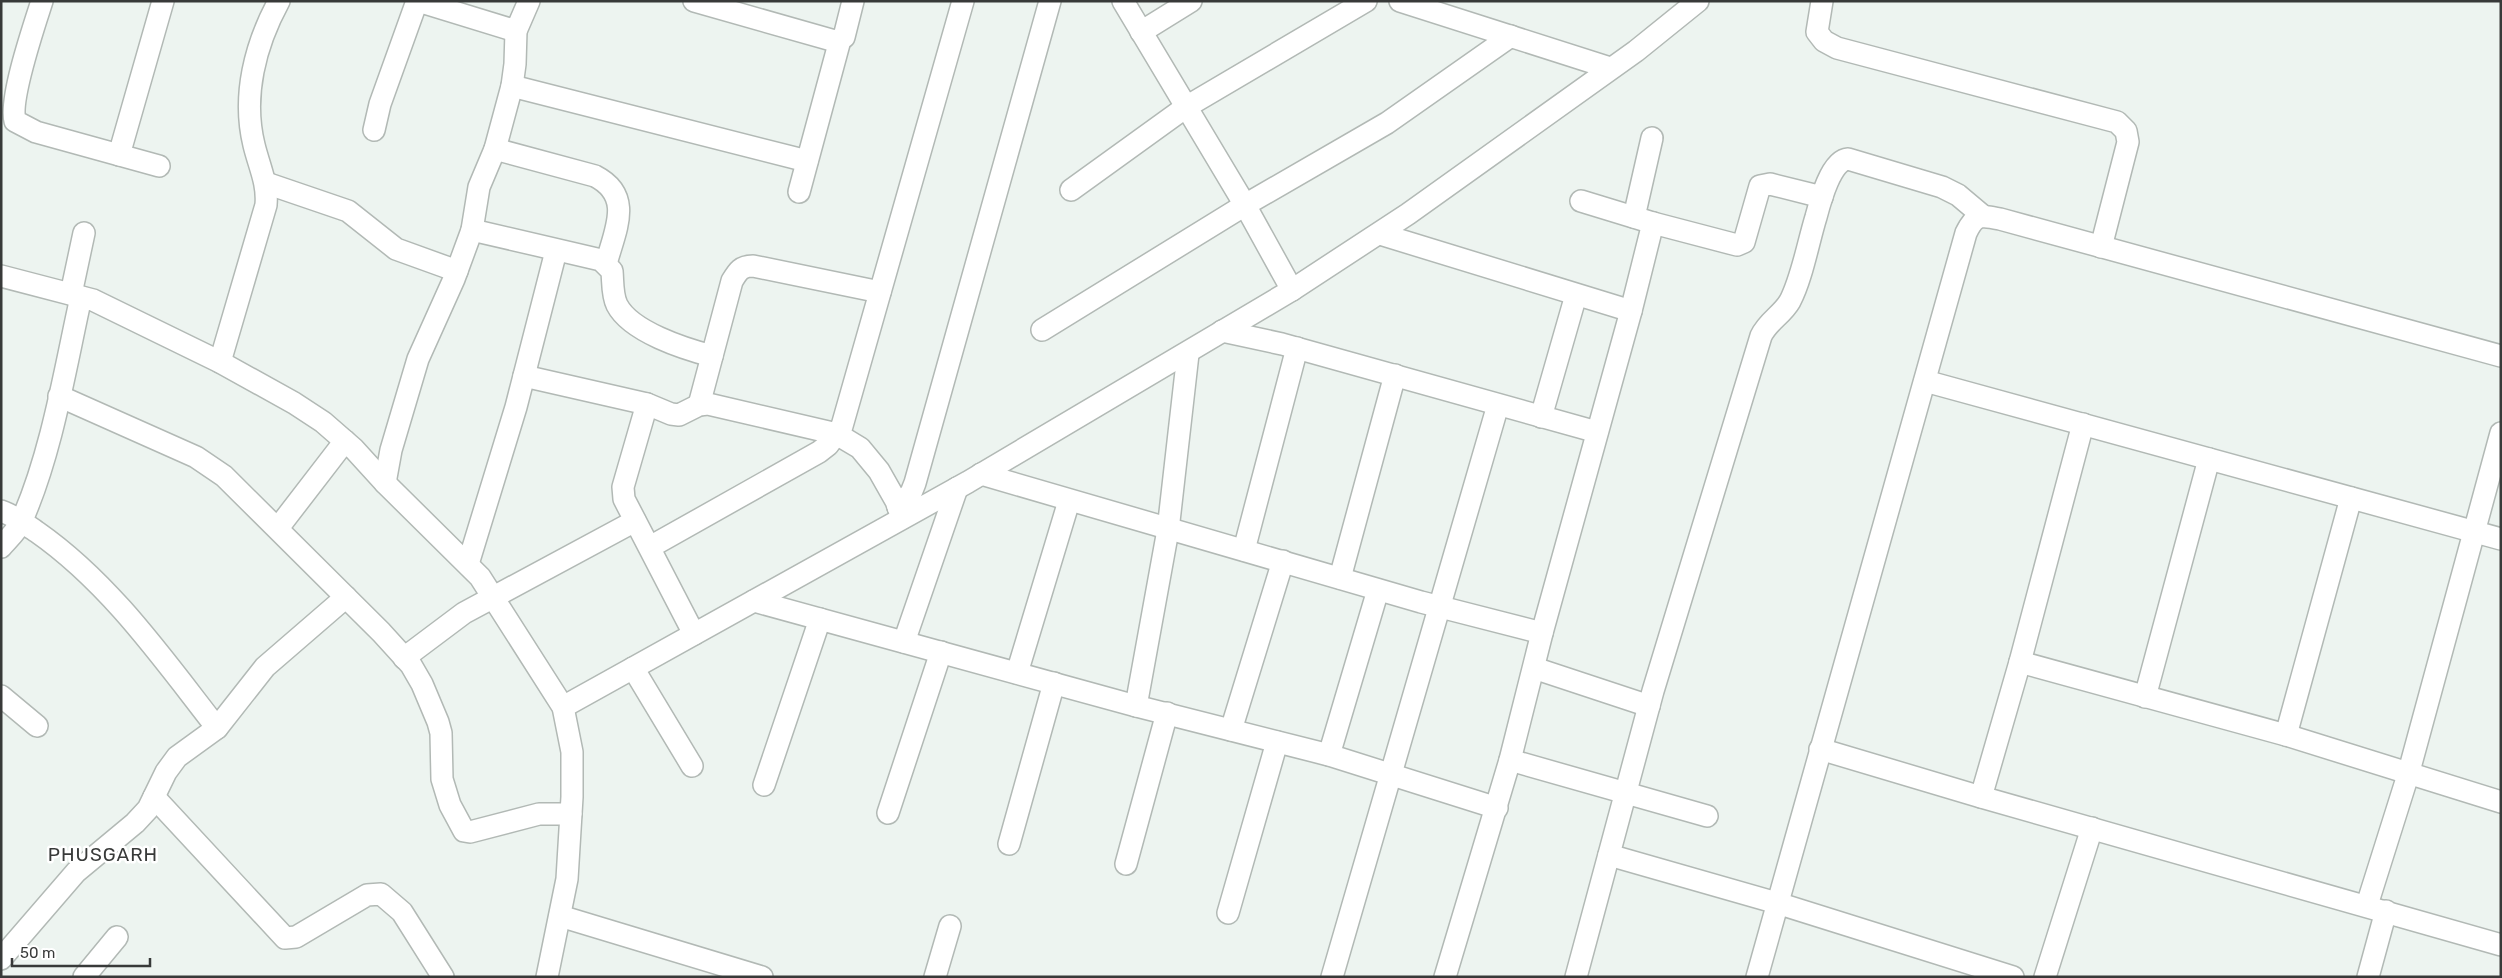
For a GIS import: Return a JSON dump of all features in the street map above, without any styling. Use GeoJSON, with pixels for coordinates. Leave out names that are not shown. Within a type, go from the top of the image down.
{"type":"FeatureCollection","features":[{"type":"Feature","properties":{"kind":"street"},"geometry":{"type":"LineString","coordinates":[[42,1],[12,112],[15,121],[36,132],[159,166]]}},
{"type":"Feature","properties":{"kind":"street"},"geometry":{"type":"LineString","coordinates":[[119,155],[163,1]]}},
{"type":"Feature","properties":{"kind":"street"},"geometry":{"type":"LineString","coordinates":[[220,362],[266,205],[266,183],[250,126],[251,78],[264,33],[279,1]]}},
{"type":"Feature","properties":{"kind":"street"},"geometry":{"type":"LineString","coordinates":[[374,130],[380,104],[418,1],[516,31]]}},
{"type":"Feature","properties":{"kind":"street"},"geometry":{"type":"LineString","coordinates":[[385,484],[391,450],[418,359],[457,270],[472,230],[479,187],[495,149],[512,86],[516,31],[529,1]]}},
{"type":"Feature","properties":{"kind":"street"},"geometry":{"type":"LineString","coordinates":[[694,1],[835,41],[840,40]]}},
{"type":"Feature","properties":{"kind":"street"},"geometry":{"type":"LineString","coordinates":[[799,192],[840,40],[846,31],[853,1]]}},
{"type":"Feature","properties":{"kind":"street"},"geometry":{"type":"LineString","coordinates":[[650,547],[819,452],[836,434],[846,416],[963,1]]}},
{"type":"Feature","properties":{"kind":"street"},"geometry":{"type":"LineString","coordinates":[[900,512],[915,483],[1050,1]]}},
{"type":"Feature","properties":{"kind":"street"},"geometry":{"type":"LineString","coordinates":[[1123,1],[1245,205],[1292,290]]}},
{"type":"Feature","properties":{"kind":"street"},"geometry":{"type":"LineString","coordinates":[[1140,32],[1191,1]]}},
{"type":"Feature","properties":{"kind":"street"},"geometry":{"type":"LineString","coordinates":[[1071,190],[1186,107],[1366,1]]}},
{"type":"Feature","properties":{"kind":"street"},"geometry":{"type":"LineString","coordinates":[[1400,1],[1610,68]]}},
{"type":"Feature","properties":{"kind":"street"},"geometry":{"type":"LineString","coordinates":[[1822,1],[1817,32],[1824,41],[1837,48],[2117,122],[2126,131],[2128,142],[2101,247]]}},
{"type":"Feature","properties":{"kind":"street"},"geometry":{"type":"LineString","coordinates":[[563,706],[754,601],[900,512],[957,488],[1188,354],[1222,331],[1292,290],[1380,234],[1610,68],[1697,2]]}},
{"type":"Feature","properties":{"kind":"street"},"geometry":{"type":"LineString","coordinates":[[1042,330],[1245,205],[1387,123],[1511,36]]}},
{"type":"Feature","properties":{"kind":"street"},"geometry":{"type":"LineString","coordinates":[[512,86],[807,161]]}},
{"type":"Feature","properties":{"kind":"street"},"geometry":{"type":"LineString","coordinates":[[1445,977],[1497,808],[1542,633],[1631,311],[1644,220],[1652,138]]}},
{"type":"Feature","properties":{"kind":"street"},"geometry":{"type":"LineString","coordinates":[[495,149],[594,176],[606,182],[614,191],[619,204],[619,214],[606,264]]}},
{"type":"Feature","properties":{"kind":"street"},"geometry":{"type":"LineString","coordinates":[[1576,977],[1649,706],[1761,336],[1765,327],[1790,300],[1822,197],[1838,163],[1848,159],[1942,187],[1958,195],[1983,216],[2501,356]]}},
{"type":"Feature","properties":{"kind":"street"},"geometry":{"type":"LineString","coordinates":[[266,183],[348,211],[396,249],[457,270]]}},
{"type":"Feature","properties":{"kind":"street"},"geometry":{"type":"LineString","coordinates":[[1581,201],[1644,220],[1741,244],[1746,239],[1760,186],[1770,184],[1822,197]]}},
{"type":"Feature","properties":{"kind":"street"},"geometry":{"type":"LineString","coordinates":[[1757,977],[1966,233],[1972,221],[1983,216]]}},
{"type":"Feature","properties":{"kind":"street"},"geometry":{"type":"LineString","coordinates":[[472,230],[592,258],[606,264],[612,271],[614,297],[624,315],[637,325],[678,346],[712,356]]}},
{"type":"Feature","properties":{"kind":"street"},"geometry":{"type":"LineString","coordinates":[[1,547],[22,522],[41,463],[59,396],[84,233]]}},
{"type":"Feature","properties":{"kind":"street"},"geometry":{"type":"LineString","coordinates":[[1380,234],[1631,311]]}},
{"type":"Feature","properties":{"kind":"street"},"geometry":{"type":"LineString","coordinates":[[468,564],[524,376],[556,251]]}},
{"type":"Feature","properties":{"kind":"street"},"geometry":{"type":"LineString","coordinates":[[699,405],[732,281],[738,270],[746,266],[880,292]]}},
{"type":"Feature","properties":{"kind":"street"},"geometry":{"type":"LineString","coordinates":[[1,276],[76,295],[220,362],[294,403],[323,422],[345,441],[385,484],[480,576],[563,706],[572,752],[567,880],[547,977]]}},
{"type":"Feature","properties":{"kind":"street"},"geometry":{"type":"LineString","coordinates":[[1542,417],[1576,295]]}},
{"type":"Feature","properties":{"kind":"street"},"geometry":{"type":"LineString","coordinates":[[1222,331],[1297,348],[1597,432]]}},
{"type":"Feature","properties":{"kind":"street"},"geometry":{"type":"LineString","coordinates":[[1244,550],[1297,348]]}},
{"type":"Feature","properties":{"kind":"street"},"geometry":{"type":"LineString","coordinates":[[1136,706],[1168,530],[1188,354]]}},
{"type":"Feature","properties":{"kind":"street"},"geometry":{"type":"LineString","coordinates":[[1340,578],[1395,375]]}},
{"type":"Feature","properties":{"kind":"street"},"geometry":{"type":"LineString","coordinates":[[524,376],[647,404],[664,412],[679,415],[699,405],[708,404],[836,434],[860,448],[866,455],[879,471],[900,512]]}},
{"type":"Feature","properties":{"kind":"street"},"geometry":{"type":"LineString","coordinates":[[1925,381],[2501,539]]}},
{"type":"Feature","properties":{"kind":"street"},"geometry":{"type":"LineString","coordinates":[[59,396],[100,412],[212,467],[224,476],[346,596],[404,658],[422,684],[438,722],[442,749],[440,770],[442,779],[450,805],[464,831],[476,831],[539,814],[571,814]]}},
{"type":"Feature","properties":{"kind":"street"},"geometry":{"type":"LineString","coordinates":[[647,404],[623,487],[624,499],[694,634]]}},
{"type":"Feature","properties":{"kind":"street"},"geometry":{"type":"LineString","coordinates":[[1332,977],[1498,405]]}},
{"type":"Feature","properties":{"kind":"street"},"geometry":{"type":"LineString","coordinates":[[1981,797],[2020,662],[2083,424]]}},
{"type":"Feature","properties":{"kind":"street"},"geometry":{"type":"LineString","coordinates":[[2368,977],[2377,908],[2408,775],[2476,531],[2501,433]]}},
{"type":"Feature","properties":{"kind":"street"},"geometry":{"type":"LineString","coordinates":[[278,528],[345,441]]}},
{"type":"Feature","properties":{"kind":"street"},"geometry":{"type":"LineString","coordinates":[[2145,697],[2209,458]]}},
{"type":"Feature","properties":{"kind":"street"},"geometry":{"type":"LineString","coordinates":[[981,474],[1378,590],[1542,633]]}},
{"type":"Feature","properties":{"kind":"street"},"geometry":{"type":"LineString","coordinates":[[904,642],[957,488]]}},
{"type":"Feature","properties":{"kind":"street"},"geometry":{"type":"LineString","coordinates":[[2286,735],[2352,498]]}},
{"type":"Feature","properties":{"kind":"street"},"geometry":{"type":"LineString","coordinates":[[1018,673],[1069,501]]}},
{"type":"Feature","properties":{"kind":"street"},"geometry":{"type":"LineString","coordinates":[[1,511],[22,522],[59,549],[129,617],[217,728]]}},
{"type":"Feature","properties":{"kind":"street"},"geometry":{"type":"LineString","coordinates":[[404,658],[449,623],[493,596],[635,521]]}},
{"type":"Feature","properties":{"kind":"street"},"geometry":{"type":"LineString","coordinates":[[1231,730],[1283,561]]}},
{"type":"Feature","properties":{"kind":"street"},"geometry":{"type":"LineString","coordinates":[[1329,755],[1378,590]]}},
{"type":"Feature","properties":{"kind":"street"},"geometry":{"type":"LineString","coordinates":[[1,959],[76,872],[148,809],[172,762],[217,728],[265,667],[346,596]]}},
{"type":"Feature","properties":{"kind":"street"},"geometry":{"type":"LineString","coordinates":[[754,601],[1136,706],[1329,755],[1497,808]]}},
{"type":"Feature","properties":{"kind":"street"},"geometry":{"type":"LineString","coordinates":[[764,785],[820,619]]}},
{"type":"Feature","properties":{"kind":"street"},"geometry":{"type":"LineString","coordinates":[[888,813],[941,652]]}},
{"type":"Feature","properties":{"kind":"street"},"geometry":{"type":"LineString","coordinates":[[2020,662],[2286,735],[2408,775],[2501,802]]}},
{"type":"Feature","properties":{"kind":"street"},"geometry":{"type":"LineString","coordinates":[[633,668],[692,766]]}},
{"type":"Feature","properties":{"kind":"street"},"geometry":{"type":"LineString","coordinates":[[1534,668],[1649,706]]}},
{"type":"Feature","properties":{"kind":"street"},"geometry":{"type":"LineString","coordinates":[[1010,844],[1054,683]]}},
{"type":"Feature","properties":{"kind":"street"},"geometry":{"type":"LineString","coordinates":[[1,696],[37,726]]}},
{"type":"Feature","properties":{"kind":"street"},"geometry":{"type":"LineString","coordinates":[[1126,864],[1167,714]]}},
{"type":"Feature","properties":{"kind":"street"},"geometry":{"type":"LineString","coordinates":[[1228,913],[1277,742]]}},
{"type":"Feature","properties":{"kind":"street"},"geometry":{"type":"LineString","coordinates":[[1820,749],[1981,797],[2377,908],[2501,945]]}},
{"type":"Feature","properties":{"kind":"street"},"geometry":{"type":"LineString","coordinates":[[1510,760],[1624,794],[1707,816]]}},
{"type":"Feature","properties":{"kind":"street"},"geometry":{"type":"LineString","coordinates":[[154,798],[285,938],[296,937],[367,895],[382,894],[402,912],[443,977]]}},
{"type":"Feature","properties":{"kind":"street"},"geometry":{"type":"LineString","coordinates":[[2045,977],[2092,828]]}},
{"type":"Feature","properties":{"kind":"street"},"geometry":{"type":"LineString","coordinates":[[1609,856],[1777,903],[2013,977]]}},
{"type":"Feature","properties":{"kind":"street"},"geometry":{"type":"LineString","coordinates":[[560,916],[762,977]]}},
{"type":"Feature","properties":{"kind":"street"},"geometry":{"type":"LineString","coordinates":[[935,977],[950,926]]}},
{"type":"Feature","properties":{"kind":"street"},"geometry":{"type":"LineString","coordinates":[[84,977],[117,937]]}},
{"type":"Feature","properties":{"kind":"district","name":"PHUSGARH"},"geometry":{"type":"Point","coordinates":[103,854]}}]}
